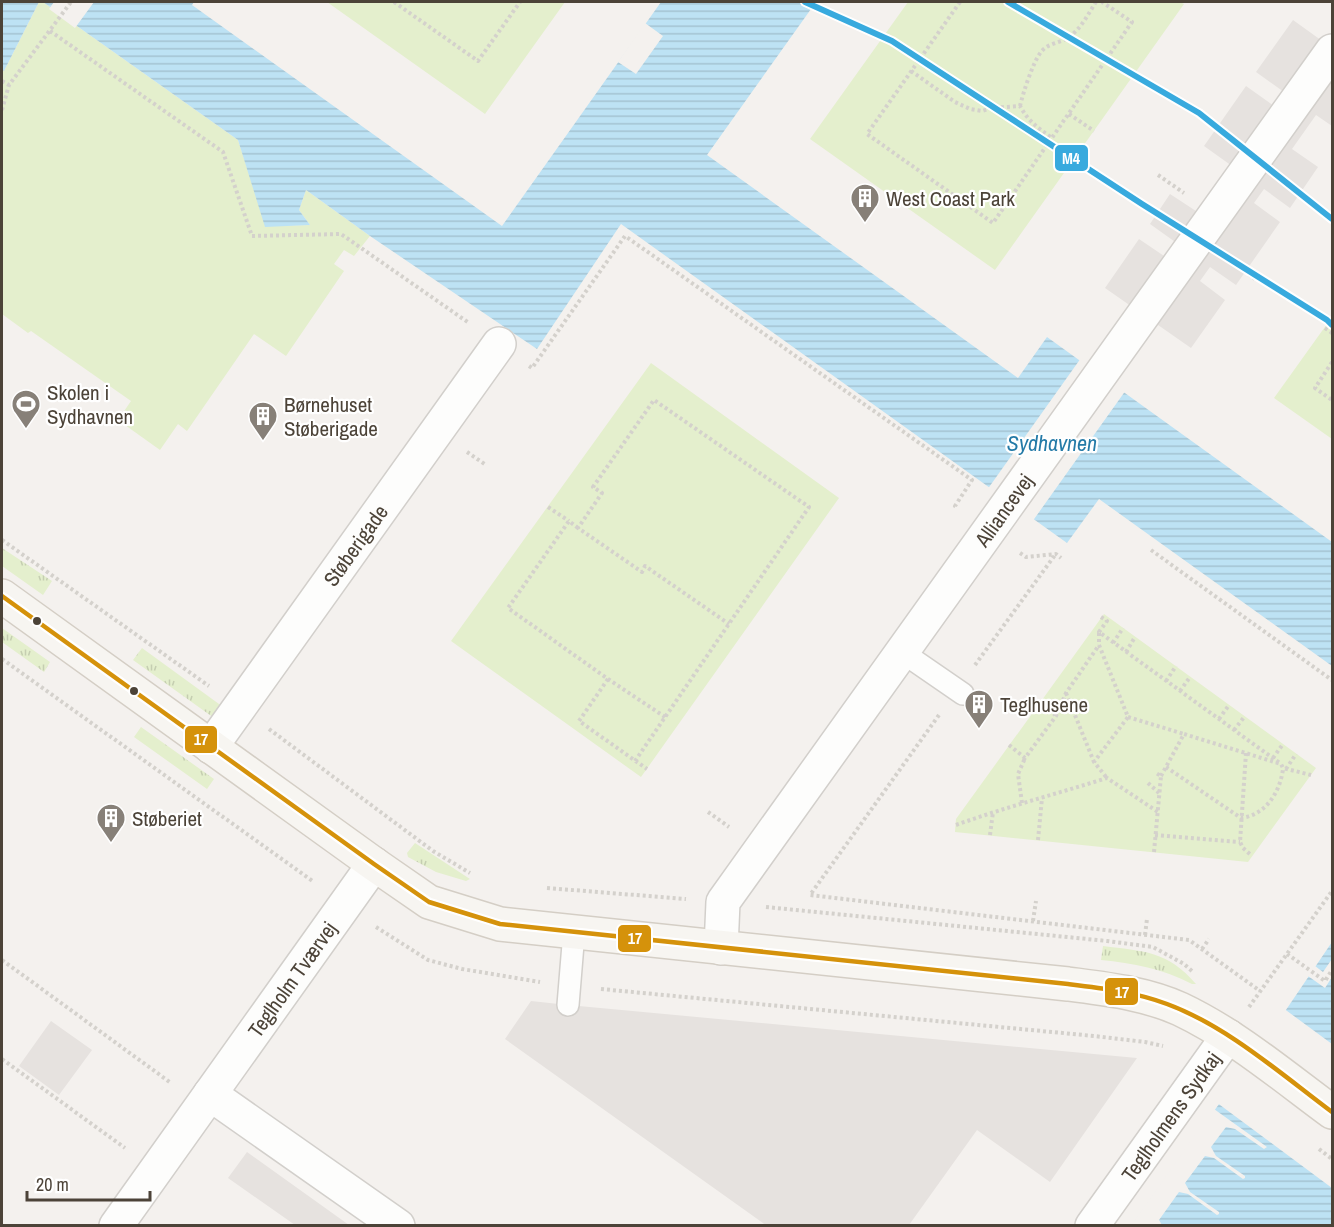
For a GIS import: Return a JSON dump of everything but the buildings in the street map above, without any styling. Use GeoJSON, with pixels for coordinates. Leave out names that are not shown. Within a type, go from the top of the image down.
{"type":"FeatureCollection","features":[{"type":"Feature","properties":{"kind":"street","name":"Alliancevej"},"geometry":{"type":"LineString","coordinates":[[723,902],[1332,51]]}},
{"type":"Feature","properties":{"kind":"street","name":"Støberigade"},"geometry":{"type":"LineString","coordinates":[[211,747],[498,344]]}},
{"type":"Feature","properties":{"kind":"street"},"geometry":{"type":"LineString","coordinates":[[2,596],[429,902],[500,924],[1127,992],[1179,1009],[1235,1041],[1332,1112]]}},
{"type":"Feature","properties":{"kind":"street","name":"Teglholm Tværvej"},"geometry":{"type":"LineString","coordinates":[[116,1226],[374,864]]}},
{"type":"Feature","properties":{"kind":"street"},"geometry":{"type":"LineString","coordinates":[[720,948],[723,902]]}},
{"type":"Feature","properties":{"kind":"street","name":"Teglholmens Sydkaj"},"geometry":{"type":"LineString","coordinates":[[1092,1226],[1235,1041]]}},
{"type":"Feature","properties":{"kind":"street"},"geometry":{"type":"LineString","coordinates":[[206,1100],[398,1226]]}},
{"type":"Feature","properties":{"kind":"lane"},"geometry":{"type":"LineString","coordinates":[[902,652],[960,692]]}},
{"type":"Feature","properties":{"kind":"lane"},"geometry":{"type":"LineString","coordinates":[[568,1005],[574,932]]}},
{"type":"Feature","properties":{"kind":"path"},"geometry":{"type":"LineString","coordinates":[[2,110],[9,85],[71,2]]}},
{"type":"Feature","properties":{"kind":"path"},"geometry":{"type":"LineString","coordinates":[[394,2],[478,61],[520,2]]}},
{"type":"Feature","properties":{"kind":"path"},"geometry":{"type":"LineString","coordinates":[[960,2],[867,134],[993,223],[1132,22],[1102,2]]}},
{"type":"Feature","properties":{"kind":"path"},"geometry":{"type":"LineString","coordinates":[[1052,138],[1035,126],[1020,106],[1026,85],[1041,52],[1075,32],[1096,2]]}},
{"type":"Feature","properties":{"kind":"path"},"geometry":{"type":"LineString","coordinates":[[50,31],[223,152],[252,236],[341,234],[532,368],[625,236],[972,480],[955,506],[993,525]]}},
{"type":"Feature","properties":{"kind":"path"},"geometry":{"type":"LineString","coordinates":[[911,71],[954,102],[970,109],[982,111],[991,108],[1020,106]]}},
{"type":"Feature","properties":{"kind":"path"},"geometry":{"type":"LineString","coordinates":[[2,81],[9,85]]}},
{"type":"Feature","properties":{"kind":"path"},"geometry":{"type":"LineString","coordinates":[[1069,114],[1094,131]]}},
{"type":"Feature","properties":{"kind":"path"},"geometry":{"type":"LineString","coordinates":[[1325,327],[1332,333]]}},
{"type":"Feature","properties":{"kind":"path"},"geometry":{"type":"LineString","coordinates":[[1332,362],[1315,388],[1332,400]]}},
{"type":"Feature","properties":{"kind":"path"},"geometry":{"type":"LineString","coordinates":[[578,528],[602,493],[593,487],[654,400],[809,507],[635,761]]}},
{"type":"Feature","properties":{"kind":"path"},"geometry":{"type":"LineString","coordinates":[[548,507],[642,572],[645,566],[729,624]]}},
{"type":"Feature","properties":{"kind":"path"},"geometry":{"type":"LineString","coordinates":[[569,521],[508,608],[664,717]]}},
{"type":"Feature","properties":{"kind":"path"},"geometry":{"type":"LineString","coordinates":[[2,540],[240,708],[434,851],[471,873]]}},
{"type":"Feature","properties":{"kind":"path"},"geometry":{"type":"LineString","coordinates":[[1151,550],[1332,680]]}},
{"type":"Feature","properties":{"kind":"path"},"geometry":{"type":"LineString","coordinates":[[1056,554],[960,692],[810,895],[1189,940],[1260,992]]}},
{"type":"Feature","properties":{"kind":"path"},"geometry":{"type":"LineString","coordinates":[[1042,573],[1047,576]]}},
{"type":"Feature","properties":{"kind":"path"},"geometry":{"type":"LineString","coordinates":[[1101,617],[1107,621],[1099,632],[1099,645],[1128,717]]}},
{"type":"Feature","properties":{"kind":"path"},"geometry":{"type":"LineString","coordinates":[[1113,642],[1123,628]]}},
{"type":"Feature","properties":{"kind":"path"},"geometry":{"type":"LineString","coordinates":[[1099,632],[1283,767]]}},
{"type":"Feature","properties":{"kind":"path"},"geometry":{"type":"LineString","coordinates":[[1126,652],[1135,638]]}},
{"type":"Feature","properties":{"kind":"path"},"geometry":{"type":"LineString","coordinates":[[1022,802],[1018,774],[1025,758],[1056,716],[1066,693],[1099,645]]}},
{"type":"Feature","properties":{"kind":"path"},"geometry":{"type":"LineString","coordinates":[[1166,681],[1176,666]]}},
{"type":"Feature","properties":{"kind":"path"},"geometry":{"type":"LineString","coordinates":[[1180,691],[1190,677]]}},
{"type":"Feature","properties":{"kind":"path"},"geometry":{"type":"LineString","coordinates":[[608,679],[579,721],[647,769]]}},
{"type":"Feature","properties":{"kind":"path"},"geometry":{"type":"LineString","coordinates":[[1066,693],[1094,762],[1107,778],[1158,812]]}},
{"type":"Feature","properties":{"kind":"path"},"geometry":{"type":"LineString","coordinates":[[1040,702],[1056,716]]}},
{"type":"Feature","properties":{"kind":"path"},"geometry":{"type":"LineString","coordinates":[[1219,720],[1229,705]]}},
{"type":"Feature","properties":{"kind":"path"},"geometry":{"type":"LineString","coordinates":[[1234,730],[1245,716]]}},
{"type":"Feature","properties":{"kind":"path"},"geometry":{"type":"LineString","coordinates":[[1094,762],[1128,717]]}},
{"type":"Feature","properties":{"kind":"path"},"geometry":{"type":"LineString","coordinates":[[1128,717],[1311,775]]}},
{"type":"Feature","properties":{"kind":"path"},"geometry":{"type":"LineString","coordinates":[[1154,852],[1161,776],[1184,734]]}},
{"type":"Feature","properties":{"kind":"path"},"geometry":{"type":"LineString","coordinates":[[1273,758],[1283,744]]}},
{"type":"Feature","properties":{"kind":"path"},"geometry":{"type":"LineString","coordinates":[[1010,745],[1025,758]]}},
{"type":"Feature","properties":{"kind":"path"},"geometry":{"type":"LineString","coordinates":[[1246,753],[1240,842],[1252,856]]}},
{"type":"Feature","properties":{"kind":"path"},"geometry":{"type":"LineString","coordinates":[[1166,766],[1241,818],[1257,814],[1268,803],[1276,792],[1283,767],[1296,754]]}},
{"type":"Feature","properties":{"kind":"path"},"geometry":{"type":"LineString","coordinates":[[1156,773],[1161,776]]}},
{"type":"Feature","properties":{"kind":"path"},"geometry":{"type":"LineString","coordinates":[[956,825],[1022,802],[1107,778]]}},
{"type":"Feature","properties":{"kind":"path"},"geometry":{"type":"LineString","coordinates":[[1148,783],[1160,793]]}},
{"type":"Feature","properties":{"kind":"path"},"geometry":{"type":"LineString","coordinates":[[1038,840],[1042,798]]}},
{"type":"Feature","properties":{"kind":"path"},"geometry":{"type":"LineString","coordinates":[[872,809],[877,812]]}},
{"type":"Feature","properties":{"kind":"path"},"geometry":{"type":"LineString","coordinates":[[990,836],[993,812]]}},
{"type":"Feature","properties":{"kind":"path"},"geometry":{"type":"LineString","coordinates":[[1155,835],[1240,842]]}},
{"type":"Feature","properties":{"kind":"path"},"geometry":{"type":"LineString","coordinates":[[541,887],[723,902],[1153,947],[1184,964],[1201,978]]}},
{"type":"Feature","properties":{"kind":"path","name":"Teglholmens Sydkaj"},"geometry":{"type":"LineString","coordinates":[[1235,1041],[1260,992],[1332,891]]}},
{"type":"Feature","properties":{"kind":"path"},"geometry":{"type":"LineString","coordinates":[[1033,922],[1036,901]]}},
{"type":"Feature","properties":{"kind":"path"},"geometry":{"type":"LineString","coordinates":[[1145,935],[1147,919]]}},
{"type":"Feature","properties":{"kind":"path"},"geometry":{"type":"LineString","coordinates":[[1202,949],[1209,939]]}},
{"type":"Feature","properties":{"kind":"path"},"geometry":{"type":"LineString","coordinates":[[1287,954],[1325,981],[1332,970]]}},
{"type":"Feature","properties":{"kind":"path"},"geometry":{"type":"LineString","coordinates":[[2,960],[206,1100]]}},
{"type":"Feature","properties":{"kind":"path"},"geometry":{"type":"LineString","coordinates":[[2,1059],[156,1171]]}},
{"type":"Feature","properties":{"kind":"green space"},"geometry":{"type":"Polygon","coordinates":[[[39,2],[43,2],[238,140],[266,226],[310,225],[299,210],[306,190],[370,236],[354,256],[344,250],[334,264],[344,271],[286,356],[254,334],[187,431],[178,424],[160,450],[118,420],[131,401],[31,331],[28,333],[2,314],[2,69],[4,71],[39,2]]]}},
{"type":"Feature","properties":{"kind":"green space"},"geometry":{"type":"Polygon","coordinates":[[[327,2],[565,2],[485,114],[327,2]]]}},
{"type":"Feature","properties":{"kind":"green space"},"geometry":{"type":"Polygon","coordinates":[[[908,2],[1180,2],[1184,4],[995,270],[810,139],[908,2]]]}},
{"type":"Feature","properties":{"kind":"green space"},"geometry":{"type":"Polygon","coordinates":[[[1332,317],[1332,439],[1274,398],[1332,317]]]}},
{"type":"Feature","properties":{"kind":"green space"},"geometry":{"type":"Polygon","coordinates":[[[651,363],[839,498],[641,777],[451,641],[651,363]]]}},
{"type":"Feature","properties":{"kind":"green space"},"geometry":{"type":"Polygon","coordinates":[[[2,548],[52,581],[43,595],[2,566],[2,548]]]}},
{"type":"Feature","properties":{"kind":"green space"},"geometry":{"type":"Polygon","coordinates":[[[1104,614],[1316,768],[1248,862],[955,832],[956,819],[1104,614]]]}},
{"type":"Feature","properties":{"kind":"green space"},"geometry":{"type":"Polygon","coordinates":[[[2,628],[50,662],[44,672],[2,642],[2,628]]]}},
{"type":"Feature","properties":{"kind":"green space"},"geometry":{"type":"Polygon","coordinates":[[[142,648],[230,712],[214,718],[133,660],[142,648]]]}},
{"type":"Feature","properties":{"kind":"green space"},"geometry":{"type":"Polygon","coordinates":[[[141,727],[214,779],[207,789],[134,737],[141,727]]]}},
{"type":"Feature","properties":{"kind":"green space"},"geometry":{"type":"Polygon","coordinates":[[[415,843],[470,879],[466,881],[436,872],[408,857],[407,853],[415,843]]]}},
{"type":"Feature","properties":{"kind":"green space"},"geometry":{"type":"Polygon","coordinates":[[[1103,946],[1154,954],[1175,965],[1196,984],[1148,968],[1101,960],[1103,946]]]}},
{"type":"Feature","properties":{"kind":"shaded area"},"geometry":{"type":"Polygon","coordinates":[[[1293,20],[1332,48],[1332,126],[1316,115],[1292,149],[1318,167],[1290,208],[1264,189],[1254,203],[1280,222],[1236,285],[1210,267],[1200,281],[1225,300],[1191,348],[1105,288],[1139,239],[1167,258],[1178,244],[1150,224],[1170,194],[1199,213],[1232,166],[1204,146],[1246,86],[1274,106],[1284,92],[1256,72],[1293,20]]]}},
{"type":"Feature","properties":{"kind":"shaded area"},"geometry":{"type":"Polygon","coordinates":[[[531,1001],[1137,1058],[1050,1182],[977,1130],[909,1225],[767,1226],[505,1039],[531,1001]]]}},
{"type":"Feature","properties":{"kind":"shaded area"},"geometry":{"type":"Polygon","coordinates":[[[51,1021],[92,1050],[59,1095],[19,1066],[51,1021]]]}},
{"type":"Feature","properties":{"kind":"shaded area"},"geometry":{"type":"Polygon","coordinates":[[[247,1152],[349,1225],[295,1225],[228,1178],[247,1152]]]}},
{"type":"Feature","properties":{"kind":"water"},"geometry":{"type":"Polygon","coordinates":[[[2,2],[39,2],[4,71],[2,69],[2,2]]]}},
{"type":"Feature","properties":{"kind":"water","name":"Sydhavnen"},"geometry":{"type":"Polygon","coordinates":[[[43,2],[194,2],[192,5],[502,226],[661,2],[816,2],[707,155],[1018,378],[1047,337],[1332,542],[1332,666],[1099,499],[1067,543],[621,224],[537,349],[306,190],[299,210],[310,225],[265,227],[238,140],[43,2]]]}},
{"type":"Feature","properties":{"kind":"water"},"geometry":{"type":"Polygon","coordinates":[[[1332,942],[1332,1225],[1131,1226],[1271,1032],[1332,942]]]}},
{"type":"Feature","properties":{"kind":"pier"},"geometry":{"type":"Polygon","coordinates":[[[54,2],[94,2],[75,28],[49,9],[54,2]]]}},
{"type":"Feature","properties":{"kind":"pier"},"geometry":{"type":"Polygon","coordinates":[[[645,23],[663,36],[636,74],[618,62],[645,23]]]}},
{"type":"Feature","properties":{"kind":"pier"},"geometry":{"type":"Polygon","coordinates":[[[1081,358],[1126,390],[1032,522],[987,490],[1081,358]]]}},
{"type":"Feature","properties":{"kind":"pier"},"geometry":{"type":"Polygon","coordinates":[[[1332,959],[1332,977],[1325,988],[1308,976],[1315,966],[1323,972],[1332,959]]]}},
{"type":"Feature","properties":{"kind":"pier"},"geometry":{"type":"Polygon","coordinates":[[[1283,1008],[1332,1044],[1332,1188],[1216,1102],[1283,1008]]]}},
{"type":"Feature","properties":{"kind":"pier"},"geometry":{"type":"Polygon","coordinates":[[[1214,1109],[1267,1147],[1264,1149],[1235,1129],[1226,1127],[1211,1147],[1216,1156],[1245,1178],[1243,1179],[1214,1158],[1205,1156],[1185,1183],[1190,1192],[1219,1214],[1217,1215],[1188,1194],[1179,1192],[1159,1220],[1162,1225],[1131,1225],[1214,1109]]]}},
{"type":"Feature","properties":{"kind":"transit line","name":"M4"},"geometry":{"type":"LineString","coordinates":[[805,2],[892,41],[1332,325]]}},
{"type":"Feature","properties":{"kind":"transit line","name":"M4"},"geometry":{"type":"LineString","coordinates":[[1008,2],[1199,113],[1332,219]]}},
{"type":"Feature","properties":{"kind":"transit line","name":"17"},"geometry":{"type":"LineString","coordinates":[[2,596],[429,902],[500,924],[1068,984],[1130,993],[1167,1004],[1211,1025],[1253,1052],[1332,1112]]}},
{"type":"Feature","properties":{"kind":"place","name":"West Coast Park"},"geometry":{"type":"Point","coordinates":[865,224]}},
{"type":"Feature","properties":{"kind":"place","name":"Skolen i Sydhavnen"},"geometry":{"type":"Point","coordinates":[26,430]}},
{"type":"Feature","properties":{"kind":"place","name":"Børnehuset Støberigade"},"geometry":{"type":"Point","coordinates":[263,442]}},
{"type":"Feature","properties":{"kind":"place","name":"Teglhusene"},"geometry":{"type":"Point","coordinates":[979,730]}},
{"type":"Feature","properties":{"kind":"place","name":"Støberiet"},"geometry":{"type":"Point","coordinates":[111,844]}}]}
